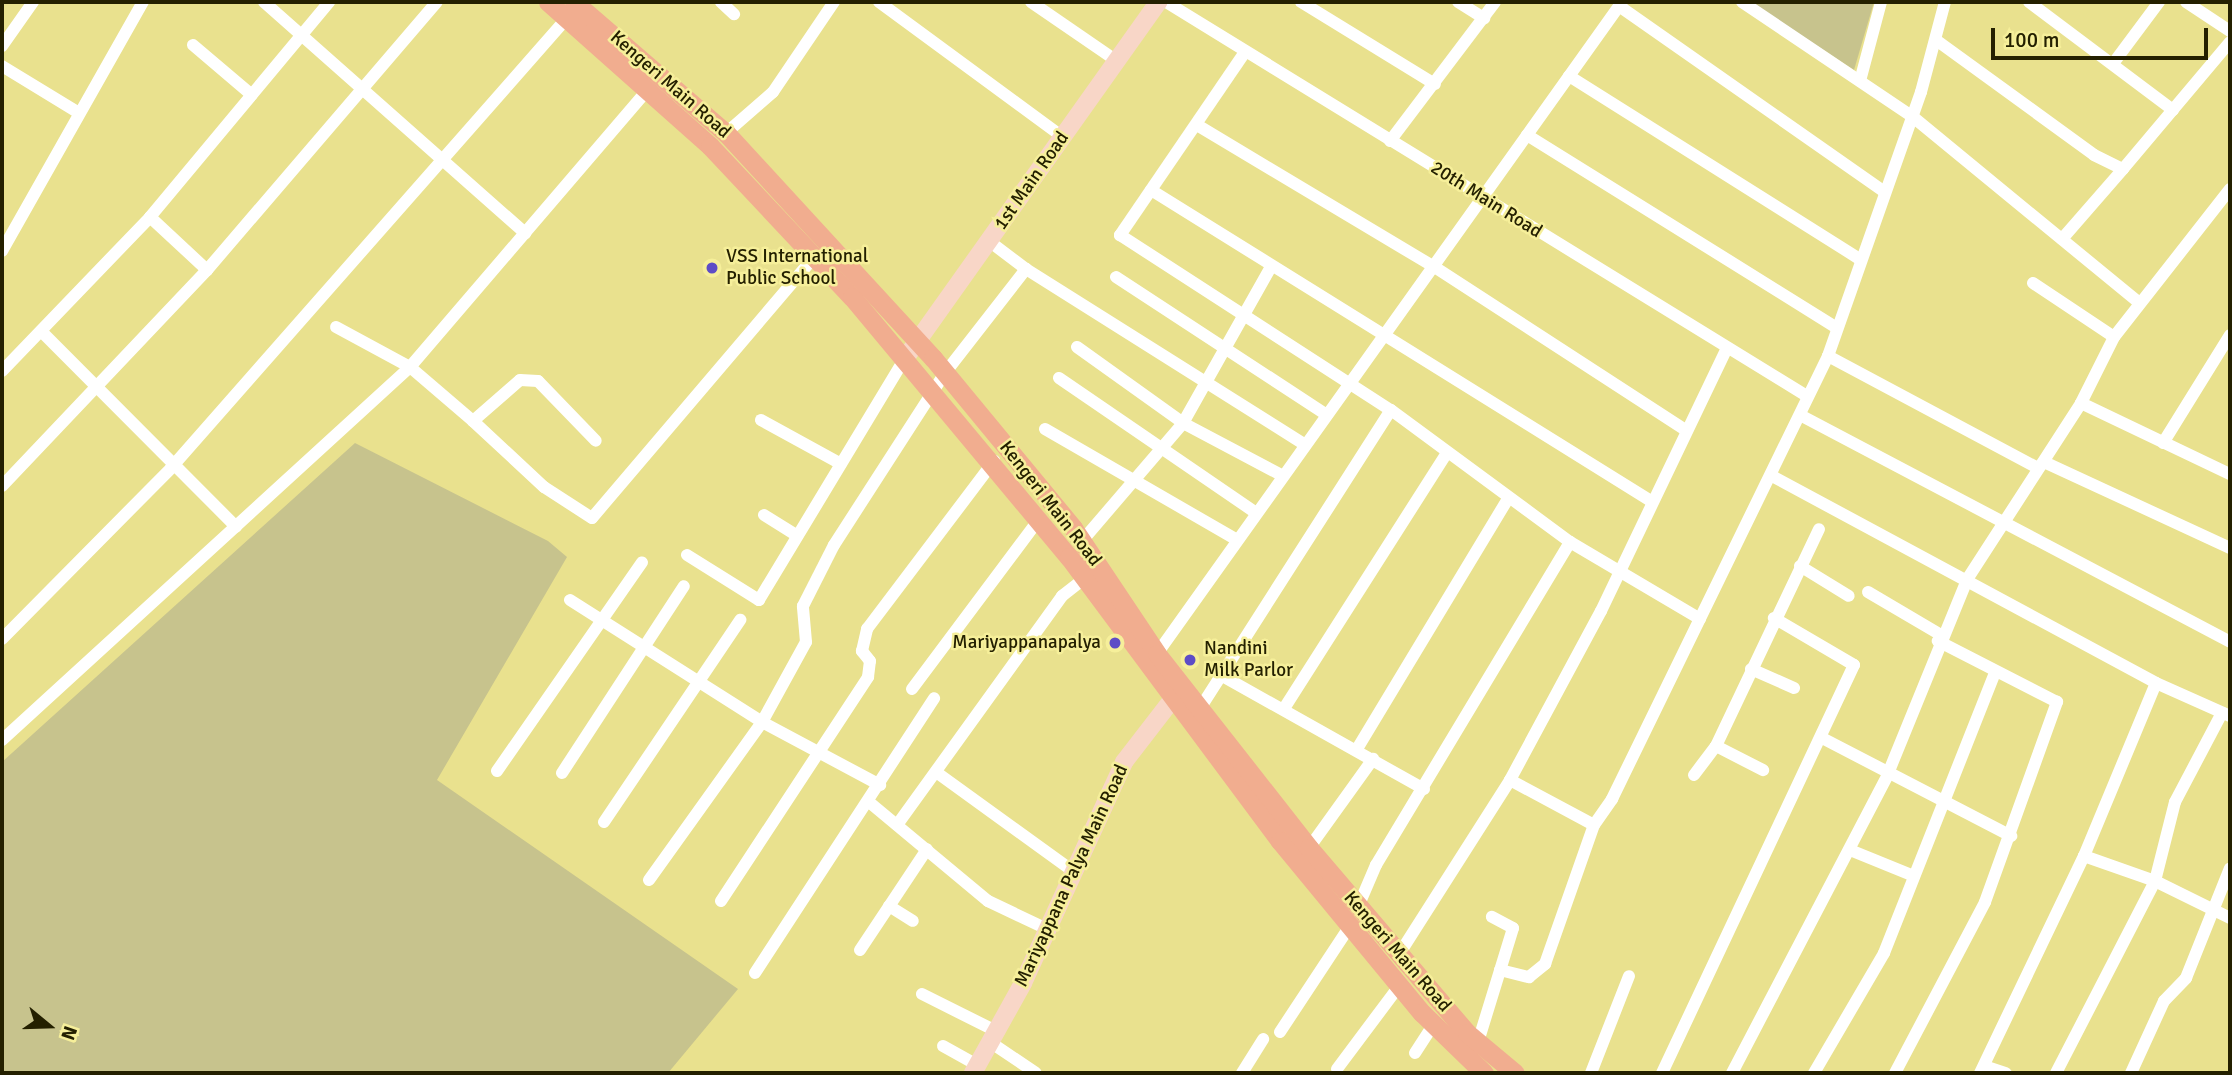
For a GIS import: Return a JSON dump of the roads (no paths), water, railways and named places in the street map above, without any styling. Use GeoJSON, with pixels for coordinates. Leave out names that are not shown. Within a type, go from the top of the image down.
{"type":"FeatureCollection","features":[{"type":"Feature","properties":{"kind":"main road","name":"Kengeri Main Road"},"geometry":{"type":"LineString","coordinates":[[548,2],[574,6],[726,132],[945,373],[1082,541],[1152,660]]}},
{"type":"Feature","properties":{"kind":"main road","name":"Kengeri Main Road"},"geometry":{"type":"LineString","coordinates":[[574,6],[648,89],[814,257],[993,461],[1354,916],[1398,956],[1478,1042],[1515,1073]]}},
{"type":"Feature","properties":{"kind":"main road","name":"Kengeri Main Road"},"geometry":{"type":"LineString","coordinates":[[1176,693],[1199,710],[1309,848],[1399,986],[1433,1025],[1484,1073]]}},
{"type":"Feature","properties":{"kind":"street"},"geometry":{"type":"LineString","coordinates":[[2,46],[33,2]]}},
{"type":"Feature","properties":{"kind":"street"},"geometry":{"type":"LineString","coordinates":[[2,251],[143,2]]}},
{"type":"Feature","properties":{"kind":"street"},"geometry":{"type":"LineString","coordinates":[[264,2],[525,233]]}},
{"type":"Feature","properties":{"kind":"street"},"geometry":{"type":"LineString","coordinates":[[2,371],[44,334],[150,217],[329,2]]}},
{"type":"Feature","properties":{"kind":"street"},"geometry":{"type":"LineString","coordinates":[[2,486],[97,390],[207,270],[437,2]]}},
{"type":"Feature","properties":{"kind":"street"},"geometry":{"type":"LineString","coordinates":[[721,2],[734,14]]}},
{"type":"Feature","properties":{"kind":"street"},"geometry":{"type":"LineString","coordinates":[[726,132],[773,92],[834,2]]}},
{"type":"Feature","properties":{"kind":"street"},"geometry":{"type":"LineString","coordinates":[[879,2],[1063,137]]}},
{"type":"Feature","properties":{"kind":"street"},"geometry":{"type":"LineString","coordinates":[[1031,2],[1117,61]]}},
{"type":"Feature","properties":{"kind":"street","name":"1st Main Road"},"geometry":{"type":"LineString","coordinates":[[904,359],[918,343],[1158,2]]}},
{"type":"Feature","properties":{"kind":"street","name":"20th Main Road"},"geometry":{"type":"LineString","coordinates":[[1166,2],[1807,396]]}},
{"type":"Feature","properties":{"kind":"street"},"geometry":{"type":"LineString","coordinates":[[1301,2],[1435,84]]}},
{"type":"Feature","properties":{"kind":"street"},"geometry":{"type":"LineString","coordinates":[[1458,2],[1484,18]]}},
{"type":"Feature","properties":{"kind":"street"},"geometry":{"type":"LineString","coordinates":[[1390,141],[1495,2]]}},
{"type":"Feature","properties":{"kind":"street"},"geometry":{"type":"LineString","coordinates":[[1742,2],[1913,117],[2138,302]]}},
{"type":"Feature","properties":{"kind":"street"},"geometry":{"type":"LineString","coordinates":[[1860,81],[1881,2]]}},
{"type":"Feature","properties":{"kind":"street"},"geometry":{"type":"LineString","coordinates":[[1500,970],[1529,977],[1545,964],[1594,825],[1772,476],[1807,396],[1828,356],[1834,326],[1913,117],[1945,2]]}},
{"type":"Feature","properties":{"kind":"street"},"geometry":{"type":"LineString","coordinates":[[2029,2],[2115,61],[2173,110]]}},
{"type":"Feature","properties":{"kind":"street"},"geometry":{"type":"LineString","coordinates":[[2115,61],[2159,2]]}},
{"type":"Feature","properties":{"kind":"street"},"geometry":{"type":"LineString","coordinates":[[2186,2],[2230,31]]}},
{"type":"Feature","properties":{"kind":"street"},"geometry":{"type":"LineString","coordinates":[[1152,660],[1621,4],[1885,192]]}},
{"type":"Feature","properties":{"kind":"street"},"geometry":{"type":"LineString","coordinates":[[2,639],[171,468],[574,6]]}},
{"type":"Feature","properties":{"kind":"street"},"geometry":{"type":"LineString","coordinates":[[1936,40],[2094,155],[2123,169]]}},
{"type":"Feature","properties":{"kind":"street"},"geometry":{"type":"LineString","coordinates":[[2062,239],[2230,42]]}},
{"type":"Feature","properties":{"kind":"street"},"geometry":{"type":"LineString","coordinates":[[194,45],[252,95]]}},
{"type":"Feature","properties":{"kind":"street"},"geometry":{"type":"LineString","coordinates":[[1245,52],[1120,235],[1241,316],[1391,410],[1507,500],[1570,542],[1700,619]]}},
{"type":"Feature","properties":{"kind":"street"},"geometry":{"type":"LineString","coordinates":[[2,66],[79,113]]}},
{"type":"Feature","properties":{"kind":"street"},"geometry":{"type":"LineString","coordinates":[[1569,76],[1860,258]]}},
{"type":"Feature","properties":{"kind":"street"},"geometry":{"type":"LineString","coordinates":[[2,740],[410,367],[648,89]]}},
{"type":"Feature","properties":{"kind":"street"},"geometry":{"type":"LineString","coordinates":[[1197,125],[1433,265],[1686,430]]}},
{"type":"Feature","properties":{"kind":"street"},"geometry":{"type":"LineString","coordinates":[[1527,135],[1834,326]]}},
{"type":"Feature","properties":{"kind":"street"},"geometry":{"type":"LineString","coordinates":[[1732,1073],[1887,776],[1940,638],[1968,578],[2081,403],[2114,337],[2138,302],[2230,189]]}},
{"type":"Feature","properties":{"kind":"street"},"geometry":{"type":"LineString","coordinates":[[1151,190],[1271,267],[1387,332],[1651,501]]}},
{"type":"Feature","properties":{"kind":"street"},"geometry":{"type":"LineString","coordinates":[[150,217],[207,270]]}},
{"type":"Feature","properties":{"kind":"street"},"geometry":{"type":"LineString","coordinates":[[989,241],[1026,270],[1305,445]]}},
{"type":"Feature","properties":{"kind":"street"},"geometry":{"type":"LineString","coordinates":[[336,327],[410,367],[544,487],[592,519],[814,257]]}},
{"type":"Feature","properties":{"kind":"street"},"geometry":{"type":"LineString","coordinates":[[1082,541],[1183,423],[1271,267]]}},
{"type":"Feature","properties":{"kind":"street"},"geometry":{"type":"LineString","coordinates":[[649,880],[762,722],[806,642],[803,606],[922,405],[1026,270]]}},
{"type":"Feature","properties":{"kind":"street"},"geometry":{"type":"LineString","coordinates":[[1116,276],[1327,415]]}},
{"type":"Feature","properties":{"kind":"street"},"geometry":{"type":"LineString","coordinates":[[2033,283],[2114,337]]}},
{"type":"Feature","properties":{"kind":"street"},"geometry":{"type":"LineString","coordinates":[[44,334],[171,468],[236,527]]}},
{"type":"Feature","properties":{"kind":"street"},"geometry":{"type":"LineString","coordinates":[[2163,443],[2230,335]]}},
{"type":"Feature","properties":{"kind":"street"},"geometry":{"type":"LineString","coordinates":[[1077,347],[1183,423],[1283,476]]}},
{"type":"Feature","properties":{"kind":"street"},"geometry":{"type":"LineString","coordinates":[[1398,956],[1510,780],[1618,572],[1727,348]]}},
{"type":"Feature","properties":{"kind":"street"},"geometry":{"type":"LineString","coordinates":[[1828,356],[2038,468]]}},
{"type":"Feature","properties":{"kind":"street"},"geometry":{"type":"LineString","coordinates":[[687,555],[759,600],[904,359]]}},
{"type":"Feature","properties":{"kind":"street"},"geometry":{"type":"LineString","coordinates":[[473,421],[530,378],[596,441]]}},
{"type":"Feature","properties":{"kind":"street"},"geometry":{"type":"LineString","coordinates":[[1059,378],[1158,452],[1256,513]]}},
{"type":"Feature","properties":{"kind":"street"},"geometry":{"type":"LineString","coordinates":[[2081,403],[2230,474]]}},
{"type":"Feature","properties":{"kind":"street"},"geometry":{"type":"LineString","coordinates":[[1199,710],[1226,678],[1391,410]]}},
{"type":"Feature","properties":{"kind":"street"},"geometry":{"type":"LineString","coordinates":[[1800,415],[2002,526],[2230,642]]}},
{"type":"Feature","properties":{"kind":"street"},"geometry":{"type":"LineString","coordinates":[[761,420],[841,464]]}},
{"type":"Feature","properties":{"kind":"street"},"geometry":{"type":"LineString","coordinates":[[1045,429],[1237,540]]}},
{"type":"Feature","properties":{"kind":"street"},"geometry":{"type":"LineString","coordinates":[[1285,706],[1447,453]]}},
{"type":"Feature","properties":{"kind":"street"},"geometry":{"type":"LineString","coordinates":[[721,901],[868,677],[870,661],[862,650],[867,629],[993,461]]}},
{"type":"Feature","properties":{"kind":"street"},"geometry":{"type":"LineString","coordinates":[[2038,468],[2044,462],[2230,548]]}},
{"type":"Feature","properties":{"kind":"street"},"geometry":{"type":"LineString","coordinates":[[1772,476],[1968,578],[2156,684],[2226,714],[2175,803],[2155,881],[2056,1073]]}},
{"type":"Feature","properties":{"kind":"street"},"geometry":{"type":"LineString","coordinates":[[1357,749],[1507,500]]}},
{"type":"Feature","properties":{"kind":"street"},"geometry":{"type":"LineString","coordinates":[[764,514],[797,537]]}},
{"type":"Feature","properties":{"kind":"street"},"geometry":{"type":"LineString","coordinates":[[912,689],[1039,519]]}},
{"type":"Feature","properties":{"kind":"street"},"geometry":{"type":"LineString","coordinates":[[1694,775],[1716,746],[1774,618],[1819,529]]}},
{"type":"Feature","properties":{"kind":"street"},"geometry":{"type":"LineString","coordinates":[[1280,1032],[1354,916],[1376,864],[1424,789],[1570,542]]}},
{"type":"Feature","properties":{"kind":"street"},"geometry":{"type":"LineString","coordinates":[[497,771],[604,621],[642,562]]}},
{"type":"Feature","properties":{"kind":"street"},"geometry":{"type":"LineString","coordinates":[[1800,566],[1849,596]]}},
{"type":"Feature","properties":{"kind":"street"},"geometry":{"type":"LineString","coordinates":[[897,825],[1062,596],[1085,578]]}},
{"type":"Feature","properties":{"kind":"street"},"geometry":{"type":"LineString","coordinates":[[562,773],[684,586]]}},
{"type":"Feature","properties":{"kind":"street"},"geometry":{"type":"LineString","coordinates":[[1868,592],[1995,673],[2057,702],[2011,835],[1936,1004],[1895,1073]]}},
{"type":"Feature","properties":{"kind":"street"},"geometry":{"type":"LineString","coordinates":[[570,600],[647,646],[762,722],[880,785]]}},
{"type":"Feature","properties":{"kind":"street"},"geometry":{"type":"LineString","coordinates":[[1662,1073],[1824,739],[1854,665],[1774,618]]}},
{"type":"Feature","properties":{"kind":"street"},"geometry":{"type":"LineString","coordinates":[[604,822],[740,620]]}},
{"type":"Feature","properties":{"kind":"street"},"geometry":{"type":"LineString","coordinates":[[1751,669],[1794,688]]}},
{"type":"Feature","properties":{"kind":"street"},"geometry":{"type":"LineString","coordinates":[[1814,1073],[1884,953],[1995,673]]}},
{"type":"Feature","properties":{"kind":"street"},"geometry":{"type":"LineString","coordinates":[[1226,678],[1285,706],[1424,789]]}},
{"type":"Feature","properties":{"kind":"street"},"geometry":{"type":"LineString","coordinates":[[2006,1073],[1982,1069],[2084,856],[2156,684]]}},
{"type":"Feature","properties":{"kind":"street","name":"Mariyappana Palya Main Road"},"geometry":{"type":"LineString","coordinates":[[975,1069],[1047,929],[1124,762],[1176,693]]}},
{"type":"Feature","properties":{"kind":"street"},"geometry":{"type":"LineString","coordinates":[[755,973],[869,802],[934,698]]}},
{"type":"Feature","properties":{"kind":"street"},"geometry":{"type":"LineString","coordinates":[[1824,739],[1943,805],[2011,835]]}},
{"type":"Feature","properties":{"kind":"street"},"geometry":{"type":"LineString","coordinates":[[1716,746],[1763,770]]}},
{"type":"Feature","properties":{"kind":"street"},"geometry":{"type":"LineString","coordinates":[[1309,848],[1373,759]]}},
{"type":"Feature","properties":{"kind":"street"},"geometry":{"type":"LineString","coordinates":[[936,772],[1074,872]]}},
{"type":"Feature","properties":{"kind":"street"},"geometry":{"type":"LineString","coordinates":[[1510,780],[1594,825]]}},
{"type":"Feature","properties":{"kind":"street"},"geometry":{"type":"LineString","coordinates":[[869,802],[988,901],[1047,929]]}},
{"type":"Feature","properties":{"kind":"street"},"geometry":{"type":"LineString","coordinates":[[860,950],[927,849]]}},
{"type":"Feature","properties":{"kind":"street"},"geometry":{"type":"LineString","coordinates":[[1850,850],[1914,876]]}},
{"type":"Feature","properties":{"kind":"street"},"geometry":{"type":"LineString","coordinates":[[2084,856],[2155,881],[2230,918]]}},
{"type":"Feature","properties":{"kind":"street"},"geometry":{"type":"LineString","coordinates":[[2131,1073],[2164,1001],[2186,978],[2210,910],[2230,868]]}},
{"type":"Feature","properties":{"kind":"street"},"geometry":{"type":"LineString","coordinates":[[889,906],[914,921]]}},
{"type":"Feature","properties":{"kind":"street"},"geometry":{"type":"LineString","coordinates":[[1478,1042],[1513,928],[1492,917]]}},
{"type":"Feature","properties":{"kind":"street"},"geometry":{"type":"LineString","coordinates":[[1591,1073],[1629,976]]}},
{"type":"Feature","properties":{"kind":"street"},"geometry":{"type":"LineString","coordinates":[[1337,1069],[1399,986]]}},
{"type":"Feature","properties":{"kind":"street"},"geometry":{"type":"LineString","coordinates":[[922,994],[993,1037],[1036,1073]]}},
{"type":"Feature","properties":{"kind":"street"},"geometry":{"type":"LineString","coordinates":[[1415,1053],[1433,1025]]}},
{"type":"Feature","properties":{"kind":"street"},"geometry":{"type":"LineString","coordinates":[[1242,1073],[1262,1039]]}},
{"type":"Feature","properties":{"kind":"street"},"geometry":{"type":"LineString","coordinates":[[943,1046],[975,1069]]}},
{"type":"Feature","properties":{"kind":"place","name":"VSS International Public School"},"geometry":{"type":"Point","coordinates":[712,268]}},
{"type":"Feature","properties":{"kind":"place","name":"Mariyappanapalya"},"geometry":{"type":"Point","coordinates":[1115,643]}},
{"type":"Feature","properties":{"kind":"place","name":"Nandini Milk Parlor"},"geometry":{"type":"Point","coordinates":[1190,660]}}]}
